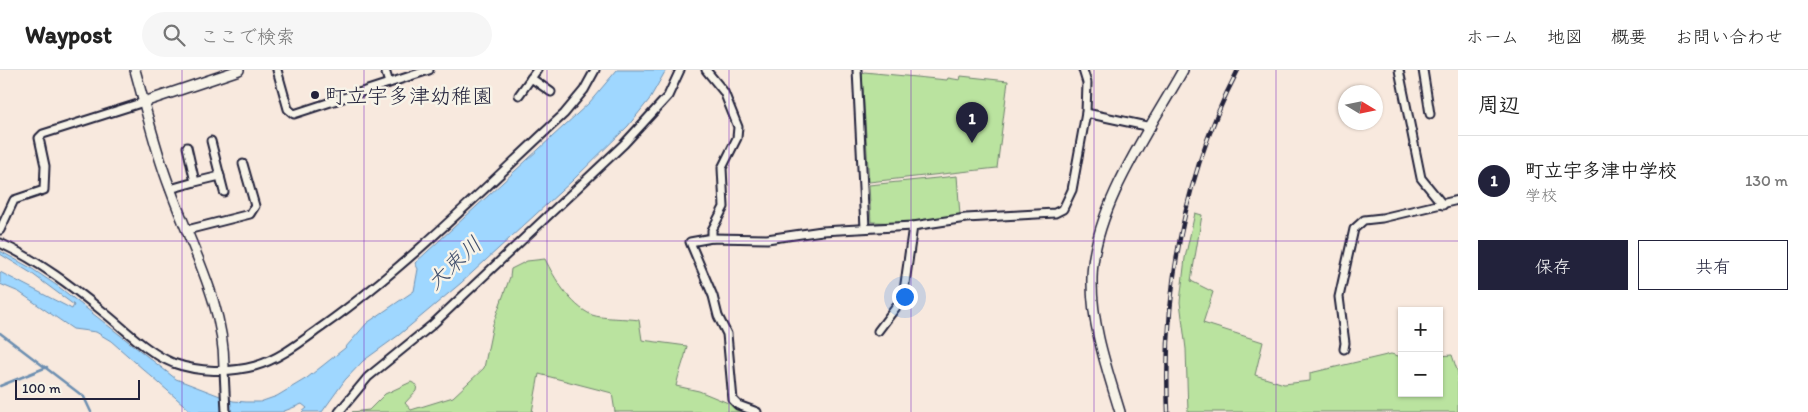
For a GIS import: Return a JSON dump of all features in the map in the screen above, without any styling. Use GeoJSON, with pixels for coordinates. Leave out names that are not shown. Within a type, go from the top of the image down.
{"type":"FeatureCollection","features":[{"type":"Feature","properties":{"kind":"street"},"geometry":{"type":"LineString","coordinates":[[135,70],[170,189],[211,294],[222,346],[226,412]]}},
{"type":"Feature","properties":{"kind":"street"},"geometry":{"type":"LineString","coordinates":[[0,230],[14,200],[44,190],[45,166],[39,138],[43,134],[239,70]]}},
{"type":"Feature","properties":{"kind":"street"},"geometry":{"type":"LineString","coordinates":[[276,70],[288,109],[294,114],[429,70]]}},
{"type":"Feature","properties":{"kind":"street"},"geometry":{"type":"LineString","coordinates":[[385,70],[389,84]]}},
{"type":"Feature","properties":{"kind":"street"},"geometry":{"type":"LineString","coordinates":[[519,95],[537,70]]}},
{"type":"Feature","properties":{"kind":"street"},"geometry":{"type":"LineString","coordinates":[[0,242],[38,263],[85,296],[161,357],[174,363],[224,373],[256,366],[272,360],[346,310],[387,277],[564,114],[584,90],[595,70]]}},
{"type":"Feature","properties":{"kind":"street"},"geometry":{"type":"LineString","coordinates":[[339,412],[368,377],[432,325],[624,144],[668,96],[680,70]]}},
{"type":"Feature","properties":{"kind":"street"},"geometry":{"type":"LineString","coordinates":[[706,70],[724,92],[738,127],[737,138],[722,168],[724,207],[712,230],[712,238]]}},
{"type":"Feature","properties":{"kind":"street"},"geometry":{"type":"LineString","coordinates":[[857,70],[865,228]]}},
{"type":"Feature","properties":{"kind":"street"},"geometry":{"type":"LineString","coordinates":[[757,412],[738,405],[733,400],[726,334],[690,242],[712,238],[767,239],[865,228],[913,226],[966,218],[1014,214],[1046,214],[1063,209],[1069,201],[1072,190],[1086,113],[1087,83],[1084,70]]}},
{"type":"Feature","properties":{"kind":"street"},"geometry":{"type":"LineString","coordinates":[[1120,412],[1103,355],[1093,302],[1092,277],[1094,258],[1110,204],[1183,70]]}},
{"type":"Feature","properties":{"kind":"street"},"geometry":{"type":"LineString","coordinates":[[1399,70],[1421,178],[1443,205]]}},
{"type":"Feature","properties":{"kind":"street"},"geometry":{"type":"LineString","coordinates":[[1423,70],[1430,114]]}},
{"type":"Feature","properties":{"kind":"street"},"geometry":{"type":"LineString","coordinates":[[531,78],[551,92]]}},
{"type":"Feature","properties":{"kind":"street"},"geometry":{"type":"LineString","coordinates":[[1428,99],[1436,97]]}},
{"type":"Feature","properties":{"kind":"street"},"geometry":{"type":"LineString","coordinates":[[1086,113],[1151,127]]}},
{"type":"Feature","properties":{"kind":"street"},"geometry":{"type":"LineString","coordinates":[[211,141],[224,192]]}},
{"type":"Feature","properties":{"kind":"street"},"geometry":{"type":"LineString","coordinates":[[187,147],[194,182]]}},
{"type":"Feature","properties":{"kind":"street"},"geometry":{"type":"LineString","coordinates":[[187,230],[250,214],[255,206],[243,164]]}},
{"type":"Feature","properties":{"kind":"street"},"geometry":{"type":"LineString","coordinates":[[170,189],[220,176]]}},
{"type":"Feature","properties":{"kind":"street"},"geometry":{"type":"LineString","coordinates":[[1344,349],[1339,297],[1354,228],[1364,220],[1382,218],[1458,200]]}},
{"type":"Feature","properties":{"kind":"street"},"geometry":{"type":"LineString","coordinates":[[878,332],[903,298],[913,226]]}},
{"type":"Feature","properties":{"kind":"green space"},"geometry":{"type":"Polygon","coordinates":[[[864,72],[947,80],[948,78],[960,80],[961,76],[1008,81],[997,168],[869,182],[862,75],[864,72]]]}},
{"type":"Feature","properties":{"kind":"green space"},"geometry":{"type":"Polygon","coordinates":[[[957,176],[960,215],[912,223],[871,222],[869,185],[957,176]]]}},
{"type":"Feature","properties":{"kind":"green space"},"geometry":{"type":"Polygon","coordinates":[[[1195,213],[1202,215],[1191,281],[1213,292],[1203,323],[1263,342],[1255,375],[1284,384],[1310,381],[1310,373],[1391,354],[1398,356],[1398,397],[1443,397],[1443,356],[1452,355],[1458,373],[1458,412],[1188,412],[1186,349],[1180,302],[1185,258],[1195,213]]]}},
{"type":"Feature","properties":{"kind":"green space"},"geometry":{"type":"Polygon","coordinates":[[[545,259],[564,291],[584,311],[592,315],[609,318],[639,320],[642,340],[687,346],[676,386],[699,391],[750,412],[615,412],[612,393],[539,374],[532,412],[352,412],[369,410],[385,394],[411,382],[417,385],[416,391],[405,403],[411,410],[453,397],[484,368],[493,324],[510,277],[511,269],[527,261],[545,259]]]}},
{"type":"Feature","properties":{"kind":"water","name":"大束川"},"geometry":{"type":"Polygon","coordinates":[[[617,70],[666,70],[649,100],[628,126],[572,181],[461,283],[399,335],[363,361],[345,380],[322,412],[302,412],[307,408],[302,404],[282,412],[192,412],[111,341],[96,332],[73,329],[19,292],[0,284],[0,272],[72,309],[74,305],[31,273],[0,254],[0,251],[31,268],[59,287],[176,379],[233,401],[260,402],[277,396],[307,378],[345,348],[367,323],[414,291],[418,269],[415,263],[589,103],[617,70]]]}},
{"type":"Feature","properties":{"kind":"waterway"},"geometry":{"type":"LineString","coordinates":[[0,333],[84,397],[91,412]]}},
{"type":"Feature","properties":{"kind":"waterway"},"geometry":{"type":"LineString","coordinates":[[0,386],[47,367]]}},
{"type":"Feature","properties":{"kind":"railway"},"geometry":{"type":"LineString","coordinates":[[1168,412],[1167,367],[1169,323],[1173,279],[1180,236],[1190,193],[1203,151],[1219,110],[1238,70]]}},
{"type":"Feature","properties":{"kind":"place","name":"町立宇多津幼稚園"},"geometry":{"type":"Point","coordinates":[315,95]}},
{"type":"Feature","properties":{"kind":"place","name":"町立宇多津中学校"},"geometry":{"type":"Point","coordinates":[972,143]}}]}
